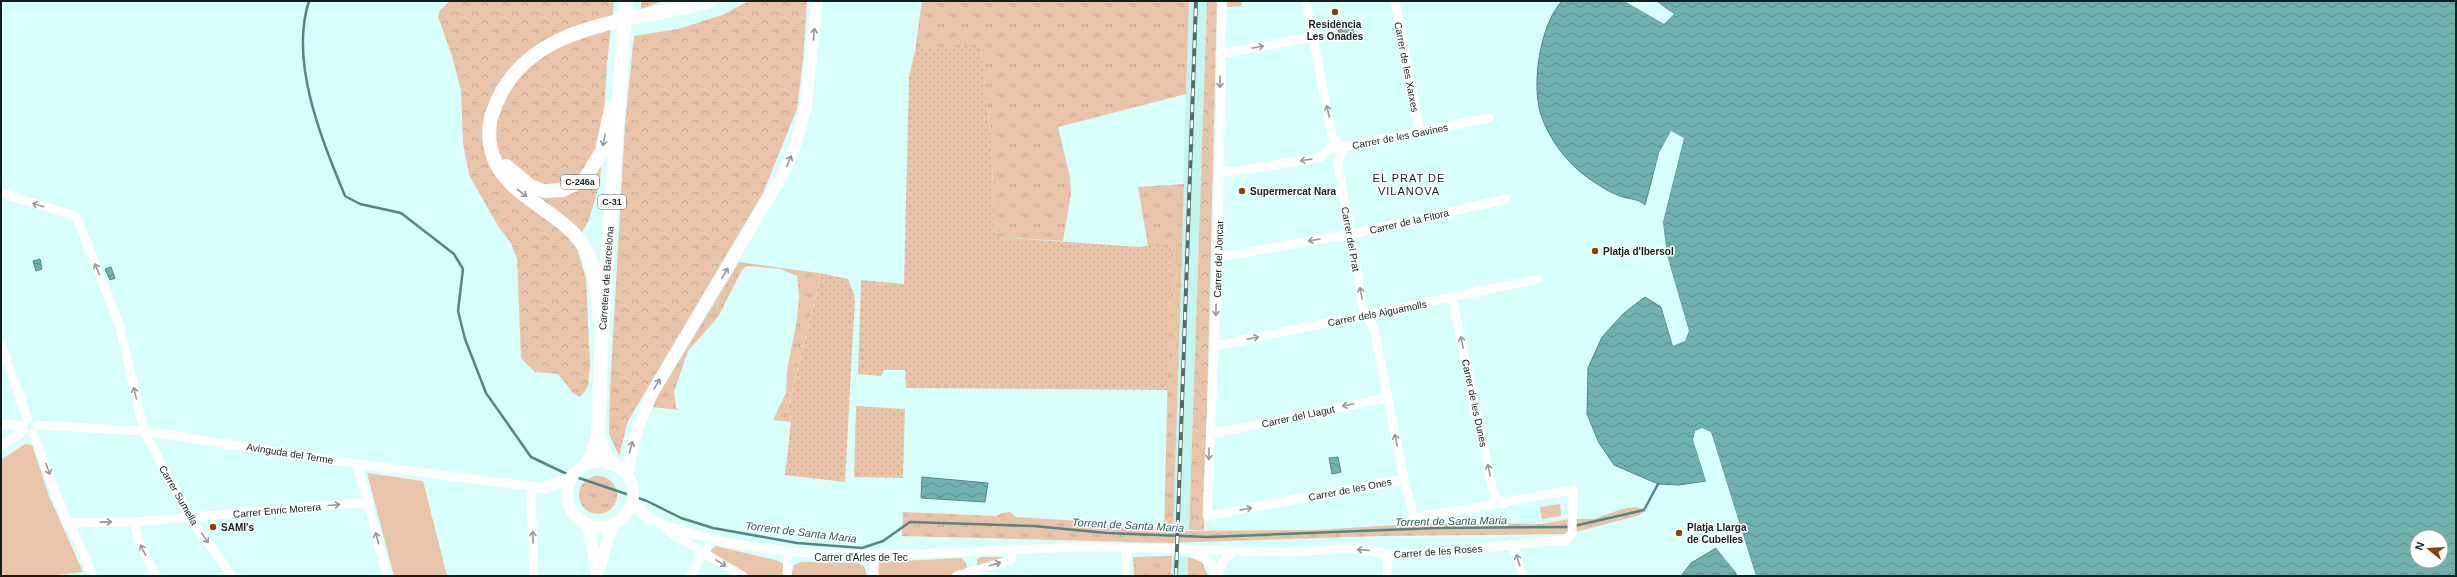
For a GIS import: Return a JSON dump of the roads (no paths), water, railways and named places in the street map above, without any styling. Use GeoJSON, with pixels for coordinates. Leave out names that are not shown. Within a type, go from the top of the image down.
{"type":"FeatureCollection","features":[{"type":"Feature","properties":{"kind":"highway","name":"Carretera de Barcelona"},"geometry":{"type":"LineString","coordinates":[[598,436],[602,330],[626,1]]}},
{"type":"Feature","properties":{"kind":"highway"},"geometry":{"type":"LineString","coordinates":[[602,330],[595,277],[584,247],[563,225],[510,184],[498,169],[488,137],[491,115],[498,98],[510,77],[545,47],[574,33],[604,24],[676,11],[710,1]]}},
{"type":"Feature","properties":{"kind":"highway","name":"C-246a"},"geometry":{"type":"LineString","coordinates":[[488,137],[502,162],[516,176],[530,186],[544,191],[563,190],[585,179],[602,151],[621,75]]}},
{"type":"Feature","properties":{"kind":"highway","name":"C-31"},"geometry":{"type":"LineString","coordinates":[[598,436],[610,463]]}},
{"type":"Feature","properties":{"kind":"highway","name":"C-31"},"geometry":{"type":"LineString","coordinates":[[588,463],[598,436]]}},
{"type":"Feature","properties":{"kind":"main road"},"geometry":{"type":"LineString","coordinates":[[649,519],[632,496],[627,475],[630,449],[640,420],[655,388],[772,196],[794,149],[806,106],[817,1]]}},
{"type":"Feature","properties":{"kind":"main road"},"geometry":{"type":"LineString","coordinates":[[539,488],[573,476],[588,463],[599,461],[610,463],[627,475]]}},
{"type":"Feature","properties":{"kind":"main road"},"geometry":{"type":"LineString","coordinates":[[573,476],[567,492],[568,502],[572,512],[588,524],[596,527],[612,525],[625,515],[632,496]]}},
{"type":"Feature","properties":{"kind":"main road"},"geometry":{"type":"LineString","coordinates":[[539,488],[557,494],[568,502]]}},
{"type":"Feature","properties":{"kind":"main road"},"geometry":{"type":"LineString","coordinates":[[625,515],[649,519]]}},
{"type":"Feature","properties":{"kind":"main road"},"geometry":{"type":"LineString","coordinates":[[588,524],[598,574]]}},
{"type":"Feature","properties":{"kind":"main road"},"geometry":{"type":"LineString","coordinates":[[598,574],[612,525]]}},
{"type":"Feature","properties":{"kind":"street","name":"Carrer del Joncar"},"geometry":{"type":"LineString","coordinates":[[1207,516],[1218,257],[1222,1]]}},
{"type":"Feature","properties":{"kind":"street"},"geometry":{"type":"LineString","coordinates":[[1306,1],[1333,140],[1341,146]]}},
{"type":"Feature","properties":{"kind":"street","name":"Carrer de les Xarxes"},"geometry":{"type":"LineString","coordinates":[[1395,1],[1420,132]]}},
{"type":"Feature","properties":{"kind":"street"},"geometry":{"type":"LineString","coordinates":[[1220,54],[1313,37]]}},
{"type":"Feature","properties":{"kind":"street","name":"Carrer de les Gavines"},"geometry":{"type":"LineString","coordinates":[[1220,173],[1319,158],[1331,146],[1350,146],[1489,118]]}},
{"type":"Feature","properties":{"kind":"street","name":"Carrer del Prat"},"geometry":{"type":"LineString","coordinates":[[1341,146],[1342,151],[1338,163],[1365,314],[1374,329],[1404,479]]}},
{"type":"Feature","properties":{"kind":"street","name":"Carrer Sumella"},"geometry":{"type":"LineString","coordinates":[[1,193],[76,216],[120,327],[144,431],[190,518],[232,576]]}},
{"type":"Feature","properties":{"kind":"street","name":"Carrer de la Fitora"},"geometry":{"type":"LineString","coordinates":[[1218,257],[1351,234],[1506,199]]}},
{"type":"Feature","properties":{"kind":"street","name":"Carrer dels Aiguamolls"},"geometry":{"type":"LineString","coordinates":[[1215,346],[1538,279]]}},
{"type":"Feature","properties":{"kind":"street","name":"Carrer de les Dunes"},"geometry":{"type":"LineString","coordinates":[[1452,298],[1494,496]]}},
{"type":"Feature","properties":{"kind":"street"},"geometry":{"type":"LineString","coordinates":[[1,344],[29,427],[67,523],[72,528],[93,576]]}},
{"type":"Feature","properties":{"kind":"street","name":"Carrer del Llagut"},"geometry":{"type":"LineString","coordinates":[[1210,434],[1387,398]]}},
{"type":"Feature","properties":{"kind":"street","name":"Avinguda del Terme"},"geometry":{"type":"LineString","coordinates":[[1,424],[29,427],[144,431],[357,464],[539,488]]}},
{"type":"Feature","properties":{"kind":"street"},"geometry":{"type":"LineString","coordinates":[[1,446],[29,427]]}},
{"type":"Feature","properties":{"kind":"street"},"geometry":{"type":"LineString","coordinates":[[357,464],[387,576]]}},
{"type":"Feature","properties":{"kind":"street","name":"Carrer de les Ones"},"geometry":{"type":"LineString","coordinates":[[1207,516],[1404,479],[1414,518],[1504,504],[1573,490],[1572,530],[1566,540]]}},
{"type":"Feature","properties":{"kind":"street"},"geometry":{"type":"LineString","coordinates":[[534,576],[532,492],[539,488]]}},
{"type":"Feature","properties":{"kind":"street"},"geometry":{"type":"LineString","coordinates":[[1487,506],[1494,496],[1504,504]]}},
{"type":"Feature","properties":{"kind":"street","name":"Carrer Enric Morera"},"geometry":{"type":"LineString","coordinates":[[67,523],[134,522],[368,502]]}},
{"type":"Feature","properties":{"kind":"street","name":"Carrer d'Arles de Tec"},"geometry":{"type":"LineString","coordinates":[[649,519],[665,526],[710,540],[756,551],[788,555],[874,559],[1127,548],[1190,550]]}},
{"type":"Feature","properties":{"kind":"street"},"geometry":{"type":"LineString","coordinates":[[134,522],[139,542],[156,576]]}},
{"type":"Feature","properties":{"kind":"street","name":"Carrer d'Arles de Tec"},"geometry":{"type":"LineString","coordinates":[[665,526],[674,535],[743,576]]}},
{"type":"Feature","properties":{"kind":"street"},"geometry":{"type":"LineString","coordinates":[[690,576],[710,540]]}},
{"type":"Feature","properties":{"kind":"street","name":"Carrer de les Roses"},"geometry":{"type":"LineString","coordinates":[[1190,550],[1282,553],[1363,550],[1388,554],[1488,548],[1512,543],[1566,540]]}},
{"type":"Feature","properties":{"kind":"street"},"geometry":{"type":"LineString","coordinates":[[1512,543],[1523,576]]}},
{"type":"Feature","properties":{"kind":"street"},"geometry":{"type":"LineString","coordinates":[[1125,576],[1127,548]]}},
{"type":"Feature","properties":{"kind":"street"},"geometry":{"type":"LineString","coordinates":[[1190,550],[1203,556],[1212,564],[1217,576]]}},
{"type":"Feature","properties":{"kind":"street"},"geometry":{"type":"LineString","coordinates":[[1217,576],[1223,561],[1234,551]]}},
{"type":"Feature","properties":{"kind":"street"},"geometry":{"type":"LineString","coordinates":[[956,576],[971,574],[1011,560],[1013,552]]}},
{"type":"Feature","properties":{"kind":"street"},"geometry":{"type":"LineString","coordinates":[[971,554],[971,574]]}},
{"type":"Feature","properties":{"kind":"street"},"geometry":{"type":"LineString","coordinates":[[1387,576],[1388,554]]}},
{"type":"Feature","properties":{"kind":"street"},"geometry":{"type":"LineString","coordinates":[[787,576],[788,555]]}},
{"type":"Feature","properties":{"kind":"street"},"geometry":{"type":"LineString","coordinates":[[874,559],[874,576]]}},
{"type":"Feature","properties":{"kind":"water"},"geometry":{"type":"Polygon","coordinates":[[[1562,1],[1624,1],[1664,24],[1674,14],[1657,1],[2456,1],[2456,576],[1756,576],[1711,432],[1701,428],[1695,431],[1693,440],[1706,481],[1679,485],[1658,484],[1614,465],[1599,443],[1587,414],[1588,368],[1602,337],[1624,313],[1645,297],[1661,307],[1673,346],[1685,341],[1689,331],[1667,255],[1663,222],[1684,138],[1671,132],[1659,153],[1645,205],[1637,200],[1619,196],[1605,189],[1580,172],[1566,158],[1554,142],[1544,124],[1538,102],[1537,72],[1543,39],[1554,11],[1562,1]]]}},
{"type":"Feature","properties":{"kind":"water"},"geometry":{"type":"Polygon","coordinates":[[[1352,27],[1354,34],[1339,37],[1338,30],[1352,27]]]}},
{"type":"Feature","properties":{"kind":"water"},"geometry":{"type":"Polygon","coordinates":[[[40,259],[42,269],[36,271],[33,261],[40,259]]]}},
{"type":"Feature","properties":{"kind":"water"},"geometry":{"type":"Polygon","coordinates":[[[111,267],[115,278],[110,280],[105,269],[111,267]]]}},
{"type":"Feature","properties":{"kind":"water"},"geometry":{"type":"Polygon","coordinates":[[[1338,457],[1341,472],[1332,474],[1329,458],[1338,457]]]}},
{"type":"Feature","properties":{"kind":"water"},"geometry":{"type":"Polygon","coordinates":[[[922,477],[988,483],[985,502],[921,498],[922,477]]]}},
{"type":"Feature","properties":{"kind":"water"},"geometry":{"type":"Polygon","coordinates":[[[1716,548],[1734,569],[1737,576],[1681,576],[1691,563],[1716,548]]]}},
{"type":"Feature","properties":{"kind":"waterway","name":"Torrent de Santa Maria"},"geometry":{"type":"LineString","coordinates":[[309,1],[304,25],[303,49],[306,75],[318,126],[345,196],[360,204],[401,213],[454,254],[463,269],[458,311],[465,339],[486,393],[531,457],[569,475]]}},
{"type":"Feature","properties":{"kind":"waterway","name":"Torrent de Santa Maria"},"geometry":{"type":"LineString","coordinates":[[576,477],[647,501],[681,518],[713,528],[797,543],[862,548],[883,541],[910,522],[1034,526],[1107,533],[1208,537],[1436,528],[1569,527]]}},
{"type":"Feature","properties":{"kind":"waterway","name":"Torrent de Santa Maria"},"geometry":{"type":"LineString","coordinates":[[1574,526],[1644,510],[1658,484]]}},
{"type":"Feature","properties":{"kind":"railway"},"geometry":{"type":"LineString","coordinates":[[1176,576],[1196,1]]}},
{"type":"Feature","properties":{"kind":"place","name":"Residència Les Onades"},"geometry":{"type":"Point","coordinates":[1335,12]}},
{"type":"Feature","properties":{"kind":"place","name":"Supermercat Nara"},"geometry":{"type":"Point","coordinates":[1242,191]}},
{"type":"Feature","properties":{"kind":"place","name":"Platja d'Ibersol"},"geometry":{"type":"Point","coordinates":[1595,251]}},
{"type":"Feature","properties":{"kind":"place","name":"SAMI's"},"geometry":{"type":"Point","coordinates":[213,527]}},
{"type":"Feature","properties":{"kind":"place","name":"Platja Llarga de Cubelles"},"geometry":{"type":"Point","coordinates":[1679,533]}},
{"type":"Feature","properties":{"kind":"district","name":"EL PRAT DE VILANOVA"},"geometry":{"type":"Point","coordinates":[1409,184]}}]}
